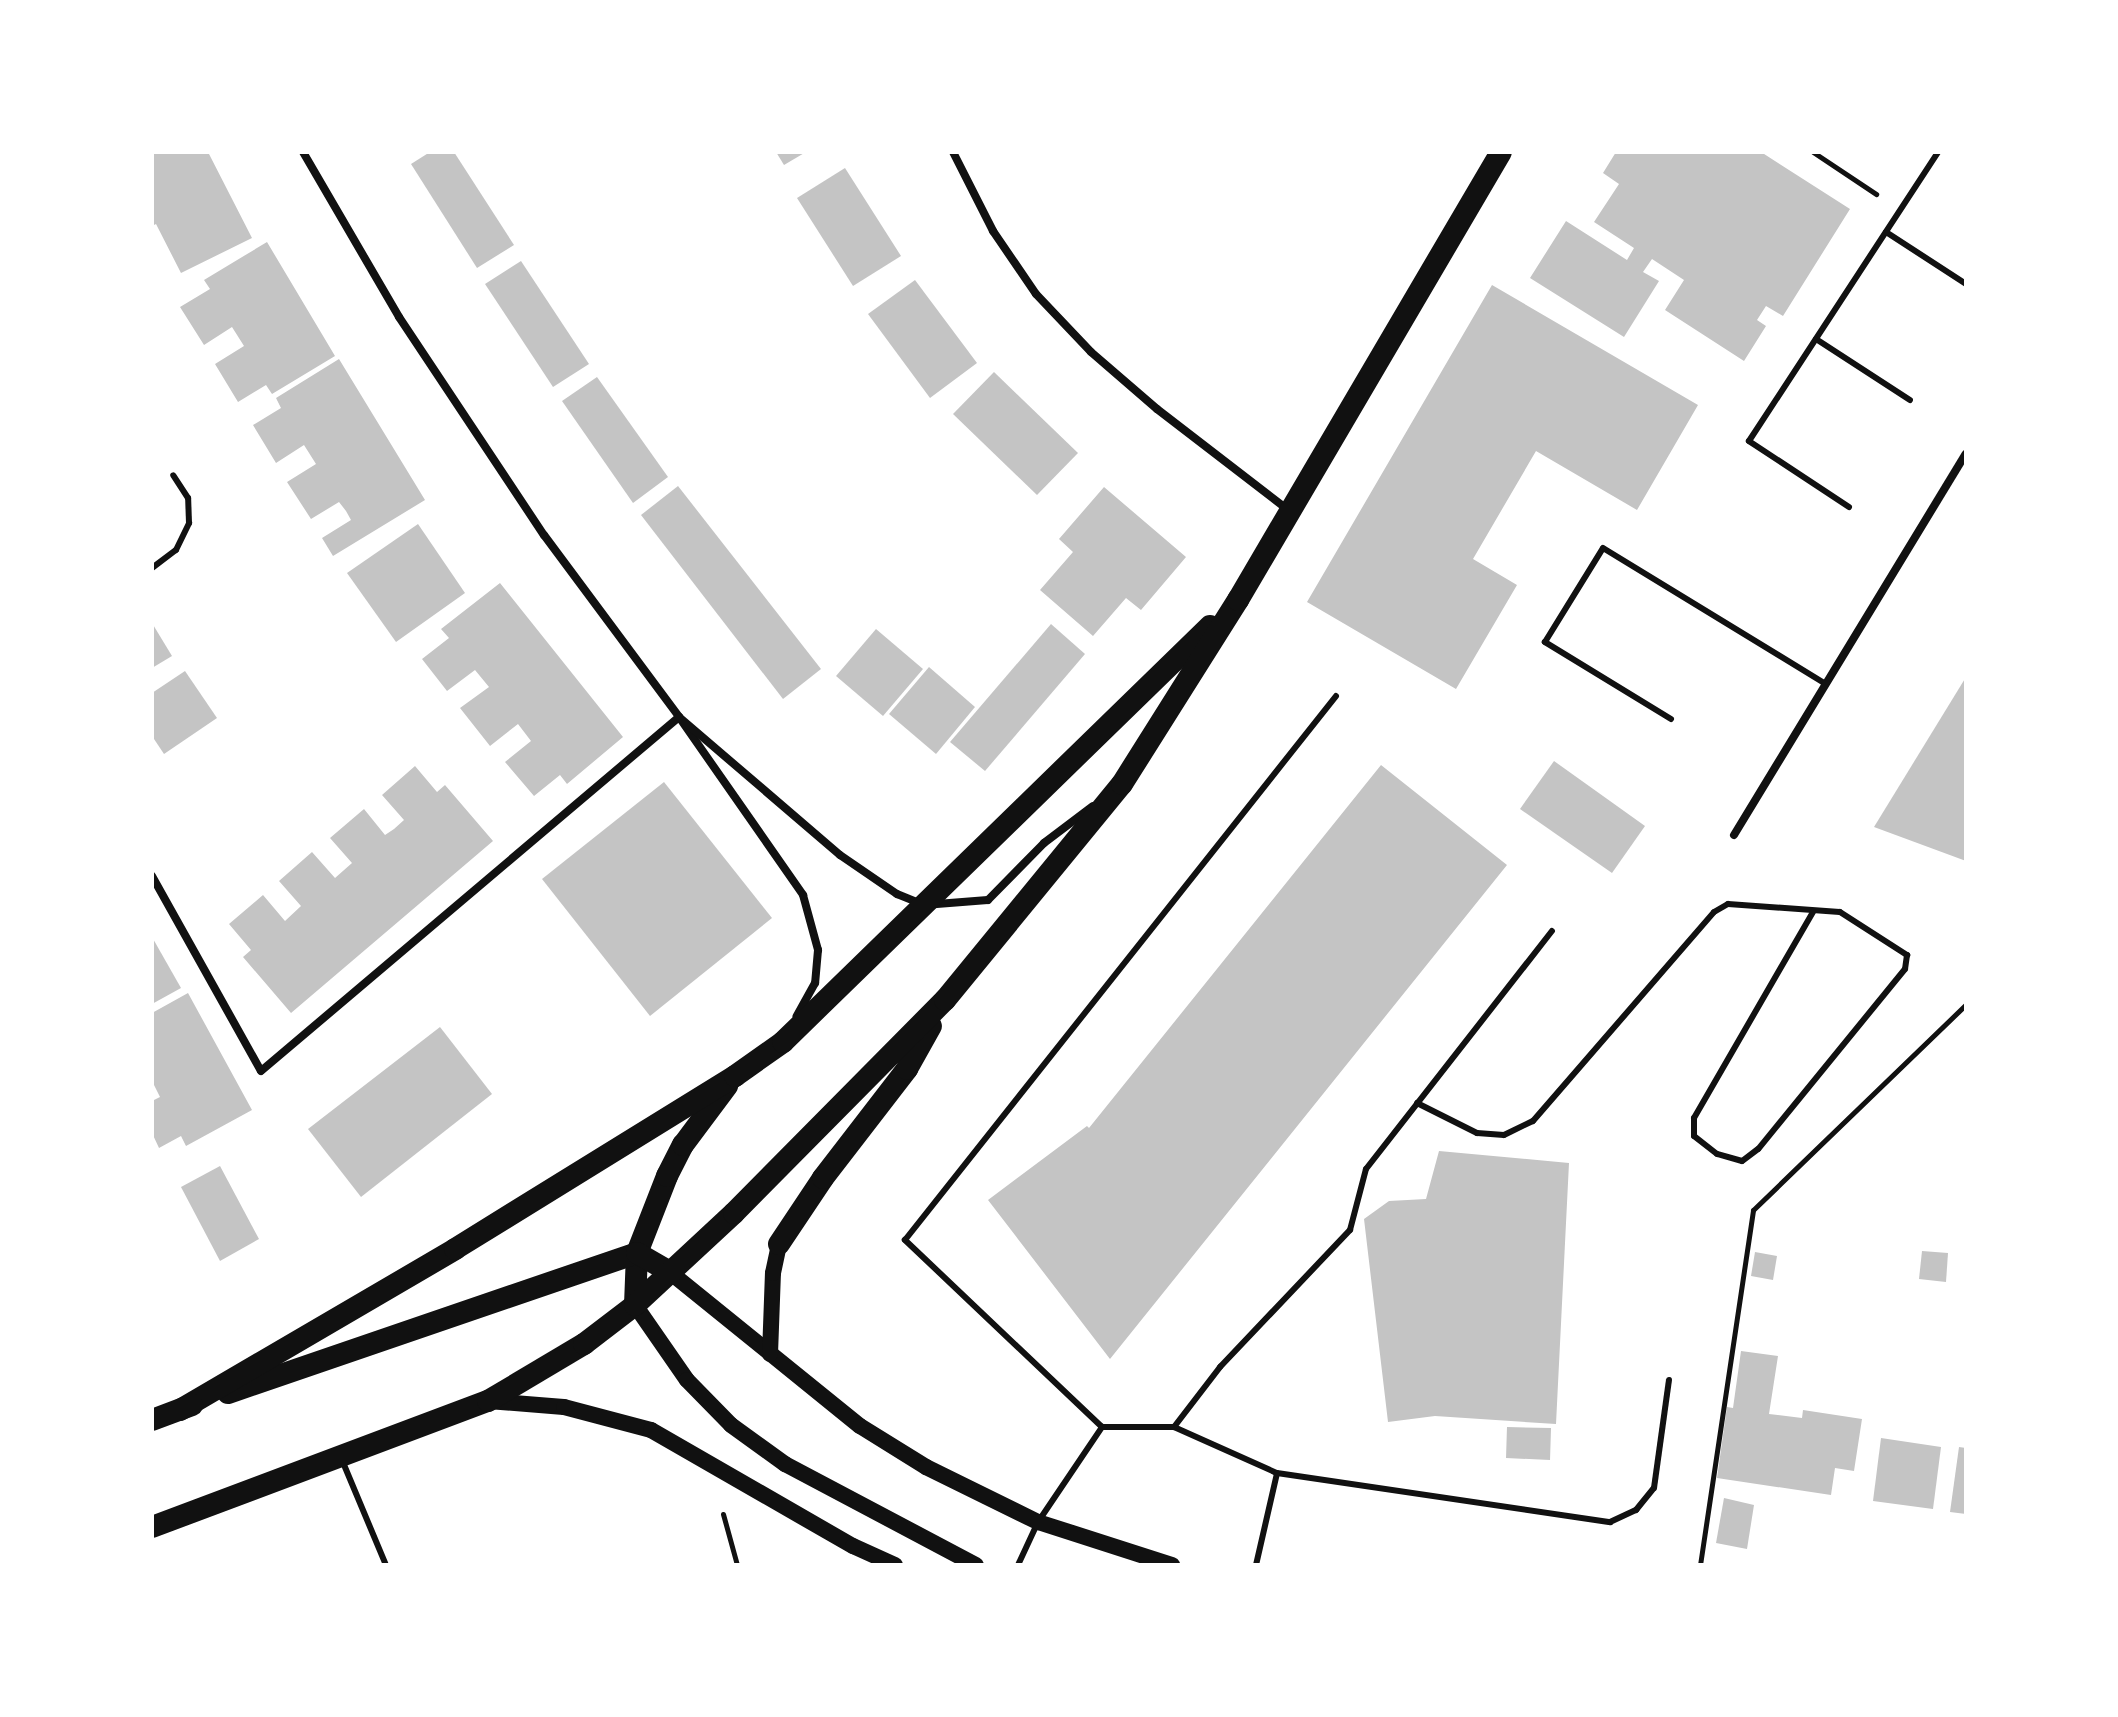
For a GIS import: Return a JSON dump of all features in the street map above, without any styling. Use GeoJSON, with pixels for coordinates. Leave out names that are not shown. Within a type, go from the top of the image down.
{"type":"FeatureCollection","features":[{"type":"Feature","properties":{"kind":"highway"},"geometry":{"type":"LineString","coordinates":[[152,1527],[488,1401],[584,1344],[671,1273],[945,1000],[1122,784],[1238,600],[1501,152]]}},
{"type":"Feature","properties":{"kind":"highway"},"geometry":{"type":"LineString","coordinates":[[180,1410],[455,1249],[735,1076],[783,1042],[1238,600]]}},
{"type":"Feature","properties":{"kind":"highway"},"geometry":{"type":"LineString","coordinates":[[779,1244],[823,1178],[907,1069],[945,1000]]}},
{"type":"Feature","properties":{"kind":"highway"},"geometry":{"type":"LineString","coordinates":[[635,1305],[637,1253],[683,1145],[735,1076]]}},
{"type":"Feature","properties":{"kind":"highway"},"geometry":{"type":"LineString","coordinates":[[152,1420],[637,1253],[671,1273]]}},
{"type":"Feature","properties":{"kind":"main road"},"geometry":{"type":"LineString","coordinates":[[770,1354],[773,1273],[779,1244]]}},
{"type":"Feature","properties":{"kind":"main road"},"geometry":{"type":"LineString","coordinates":[[671,1273],[860,1426],[926,1467],[1038,1522],[1172,1565]]}},
{"type":"Feature","properties":{"kind":"main road"},"geometry":{"type":"LineString","coordinates":[[635,1305],[687,1380],[731,1425],[785,1464],[976,1565]]}},
{"type":"Feature","properties":{"kind":"main road"},"geometry":{"type":"LineString","coordinates":[[488,1401],[564,1407],[651,1430],[853,1546],[895,1565]]}},
{"type":"Feature","properties":{"kind":"street"},"geometry":{"type":"LineString","coordinates":[[303,152],[399,317],[544,535],[679,717],[803,895],[818,950],[815,983],[783,1042]]}},
{"type":"Feature","properties":{"kind":"street"},"geometry":{"type":"LineString","coordinates":[[953,152],[993,231],[1036,294],[1091,352],[1157,409],[1289,510]]}},
{"type":"Feature","properties":{"kind":"street"},"geometry":{"type":"LineString","coordinates":[[1734,835],[1966,454]]}},
{"type":"Feature","properties":{"kind":"street"},"geometry":{"type":"LineString","coordinates":[[152,876],[261,1071],[679,717]]}},
{"type":"Feature","properties":{"kind":"street"},"geometry":{"type":"LineString","coordinates":[[679,717],[840,855],[897,894],[924,905],[988,900],[1044,843],[1122,784]]}},
{"type":"Feature","properties":{"kind":"lane"},"geometry":{"type":"LineString","coordinates":[[1849,507],[1749,441],[1938,152]]}},
{"type":"Feature","properties":{"kind":"lane"},"geometry":{"type":"LineString","coordinates":[[1886,232],[1966,284]]}},
{"type":"Feature","properties":{"kind":"lane"},"geometry":{"type":"LineString","coordinates":[[1816,339],[1910,400]]}},
{"type":"Feature","properties":{"kind":"lane"},"geometry":{"type":"LineString","coordinates":[[152,568],[176,550],[189,523],[188,498],[173,475]]}},
{"type":"Feature","properties":{"kind":"lane"},"geometry":{"type":"LineString","coordinates":[[1671,719],[1545,642],[1603,548],[1826,684]]}},
{"type":"Feature","properties":{"kind":"lane"},"geometry":{"type":"LineString","coordinates":[[1336,696],[905,1240],[1102,1427],[1174,1427],[1277,1473],[1610,1522],[1636,1510],[1654,1488],[1669,1380]]}},
{"type":"Feature","properties":{"kind":"lane"},"geometry":{"type":"LineString","coordinates":[[1417,1103],[1477,1133],[1504,1135],[1533,1121],[1714,912],[1728,904],[1840,912],[1907,955],[1905,969],[1758,1149],[1742,1161],[1717,1154],[1694,1136],[1694,1118],[1813,912]]}},
{"type":"Feature","properties":{"kind":"lane"},"geometry":{"type":"LineString","coordinates":[[1174,1427],[1220,1367],[1350,1230],[1366,1169],[1552,931]]}},
{"type":"Feature","properties":{"kind":"lane"},"geometry":{"type":"LineString","coordinates":[[1018,1565],[1038,1522],[1102,1427]]}},
{"type":"Feature","properties":{"kind":"lane"},"geometry":{"type":"LineString","coordinates":[[341,1456],[386,1565]]}},
{"type":"Feature","properties":{"kind":"lane"},"geometry":{"type":"LineString","coordinates":[[1256,1565],[1277,1473]]}},
{"type":"Feature","properties":{"kind":"path"},"geometry":{"type":"LineString","coordinates":[[1813,152],[1900,210]]}},
{"type":"Feature","properties":{"kind":"path"},"geometry":{"type":"LineString","coordinates":[[1700,1565],[1753,1210],[1966,1004]]}},
{"type":"Feature","properties":{"kind":"building"},"geometry":{"type":"Polygon","coordinates":[[[152,152],[208,152],[252,238],[181,273],[156,224],[152,226],[152,152]]]}},
{"type":"Feature","properties":{"kind":"building"},"geometry":{"type":"Polygon","coordinates":[[[430,152],[454,152],[514,245],[477,268],[411,164],[430,152]]]}},
{"type":"Feature","properties":{"kind":"building"},"geometry":{"type":"Polygon","coordinates":[[[776,152],[806,152],[784,165],[776,152]]]}},
{"type":"Feature","properties":{"kind":"building"},"geometry":{"type":"Polygon","coordinates":[[[1616,152],[1761,152],[1850,209],[1783,316],[1766,306],[1757,320],[1766,326],[1744,361],[1665,310],[1684,280],[1652,259],[1643,272],[1659,281],[1624,337],[1530,278],[1566,221],[1627,260],[1634,248],[1594,222],[1619,184],[1603,173],[1616,152]]]}},
{"type":"Feature","properties":{"kind":"building"},"geometry":{"type":"Polygon","coordinates":[[[845,168],[901,256],[853,286],[797,198],[845,168]]]}},
{"type":"Feature","properties":{"kind":"building"},"geometry":{"type":"Polygon","coordinates":[[[267,242],[335,356],[272,394],[266,385],[238,402],[215,364],[244,346],[232,327],[204,345],[180,307],[210,289],[204,280],[267,242]]]}},
{"type":"Feature","properties":{"kind":"building"},"geometry":{"type":"Polygon","coordinates":[[[521,261],[589,364],[553,387],[485,284],[521,261]]]}},
{"type":"Feature","properties":{"kind":"building"},"geometry":{"type":"Polygon","coordinates":[[[915,280],[977,363],[930,398],[868,314],[915,280]]]}},
{"type":"Feature","properties":{"kind":"building"},"geometry":{"type":"Polygon","coordinates":[[[1492,285],[1698,405],[1637,510],[1536,451],[1473,559],[1517,585],[1456,689],[1307,602],[1492,285]]]}},
{"type":"Feature","properties":{"kind":"building"},"geometry":{"type":"Polygon","coordinates":[[[339,359],[425,500],[333,556],[322,538],[351,520],[346,511],[339,502],[311,519],[287,482],[316,464],[304,445],[276,463],[253,425],[281,408],[276,398],[339,359]]]}},
{"type":"Feature","properties":{"kind":"building"},"geometry":{"type":"Polygon","coordinates":[[[994,372],[1078,453],[1037,495],[953,414],[994,372]]]}},
{"type":"Feature","properties":{"kind":"building"},"geometry":{"type":"Polygon","coordinates":[[[597,377],[668,477],[633,503],[562,401],[597,377]]]}},
{"type":"Feature","properties":{"kind":"building"},"geometry":{"type":"Polygon","coordinates":[[[678,486],[821,669],[783,699],[641,515],[678,486]]]}},
{"type":"Feature","properties":{"kind":"building"},"geometry":{"type":"Polygon","coordinates":[[[1104,487],[1186,557],[1141,610],[1126,598],[1093,636],[1040,590],[1073,552],[1059,539],[1104,487]]]}},
{"type":"Feature","properties":{"kind":"building"},"geometry":{"type":"Polygon","coordinates":[[[418,524],[465,593],[396,642],[347,573],[418,524]]]}},
{"type":"Feature","properties":{"kind":"building"},"geometry":{"type":"Polygon","coordinates":[[[500,583],[623,737],[567,784],[560,775],[534,796],[505,762],[531,741],[518,724],[490,746],[460,708],[489,687],[475,670],[447,691],[422,659],[449,638],[441,629],[500,583]]]}},
{"type":"Feature","properties":{"kind":"building"},"geometry":{"type":"Polygon","coordinates":[[[152,623],[172,656],[152,668],[152,623]]]}},
{"type":"Feature","properties":{"kind":"building"},"geometry":{"type":"Polygon","coordinates":[[[1051,624],[1085,654],[985,771],[950,742],[1051,624]]]}},
{"type":"Feature","properties":{"kind":"building"},"geometry":{"type":"Polygon","coordinates":[[[876,629],[923,669],[883,716],[836,676],[876,629]]]}},
{"type":"Feature","properties":{"kind":"building"},"geometry":{"type":"Polygon","coordinates":[[[929,667],[975,707],[936,754],[889,714],[929,667]]]}},
{"type":"Feature","properties":{"kind":"building"},"geometry":{"type":"Polygon","coordinates":[[[185,671],[217,718],[164,754],[152,736],[152,693],[185,671]]]}},
{"type":"Feature","properties":{"kind":"building"},"geometry":{"type":"Polygon","coordinates":[[[1966,677],[1966,861],[1874,827],[1966,677]]]}},
{"type":"Feature","properties":{"kind":"building"},"geometry":{"type":"Polygon","coordinates":[[[1554,761],[1645,826],[1612,873],[1520,809],[1554,761]]]}},
{"type":"Feature","properties":{"kind":"building"},"geometry":{"type":"Polygon","coordinates":[[[1381,765],[1507,865],[1110,1359],[988,1200],[1087,1126],[1089,1128],[1381,765]]]}},
{"type":"Feature","properties":{"kind":"building"},"geometry":{"type":"Polygon","coordinates":[[[415,766],[437,792],[445,785],[493,841],[291,1013],[243,957],[251,950],[229,924],[263,895],[285,921],[301,906],[279,881],[312,852],[335,878],[352,863],[330,838],[364,809],[385,835],[394,829],[404,820],[382,795],[415,766]]]}},
{"type":"Feature","properties":{"kind":"building"},"geometry":{"type":"Polygon","coordinates":[[[664,782],[772,918],[650,1016],[542,879],[664,782]]]}},
{"type":"Feature","properties":{"kind":"building"},"geometry":{"type":"Polygon","coordinates":[[[152,937],[181,988],[152,1004],[152,937]]]}},
{"type":"Feature","properties":{"kind":"building"},"geometry":{"type":"Polygon","coordinates":[[[188,993],[252,1110],[186,1146],[181,1136],[159,1148],[152,1133],[152,1101],[160,1097],[152,1081],[152,1013],[188,993]]]}},
{"type":"Feature","properties":{"kind":"building"},"geometry":{"type":"Polygon","coordinates":[[[440,1027],[492,1094],[361,1197],[308,1129],[440,1027]]]}},
{"type":"Feature","properties":{"kind":"building"},"geometry":{"type":"Polygon","coordinates":[[[1439,1151],[1569,1163],[1556,1424],[1435,1416],[1388,1422],[1364,1219],[1389,1201],[1426,1199],[1439,1151]]]}},
{"type":"Feature","properties":{"kind":"building"},"geometry":{"type":"Polygon","coordinates":[[[220,1166],[259,1239],[220,1261],[181,1187],[220,1166]]]}},
{"type":"Feature","properties":{"kind":"building"},"geometry":{"type":"Polygon","coordinates":[[[1922,1251],[1948,1253],[1946,1282],[1919,1279],[1922,1251]]]}},
{"type":"Feature","properties":{"kind":"building"},"geometry":{"type":"Polygon","coordinates":[[[1755,1252],[1777,1256],[1773,1280],[1751,1276],[1755,1252]]]}},
{"type":"Feature","properties":{"kind":"building"},"geometry":{"type":"Polygon","coordinates":[[[1741,1351],[1778,1356],[1769,1414],[1802,1418],[1803,1410],[1862,1419],[1854,1471],[1835,1468],[1831,1495],[1717,1478],[1727,1407],[1733,1408],[1741,1351]]]}},
{"type":"Feature","properties":{"kind":"building"},"geometry":{"type":"Polygon","coordinates":[[[1507,1427],[1551,1428],[1550,1460],[1506,1458],[1507,1427]]]}},
{"type":"Feature","properties":{"kind":"building"},"geometry":{"type":"Polygon","coordinates":[[[1881,1438],[1941,1447],[1933,1509],[1873,1501],[1881,1438]]]}},
{"type":"Feature","properties":{"kind":"building"},"geometry":{"type":"Polygon","coordinates":[[[1959,1447],[1966,1448],[1966,1514],[1950,1512],[1959,1447]]]}},
{"type":"Feature","properties":{"kind":"building"},"geometry":{"type":"Polygon","coordinates":[[[1724,1498],[1754,1505],[1747,1549],[1716,1543],[1724,1498]]]}}]}
